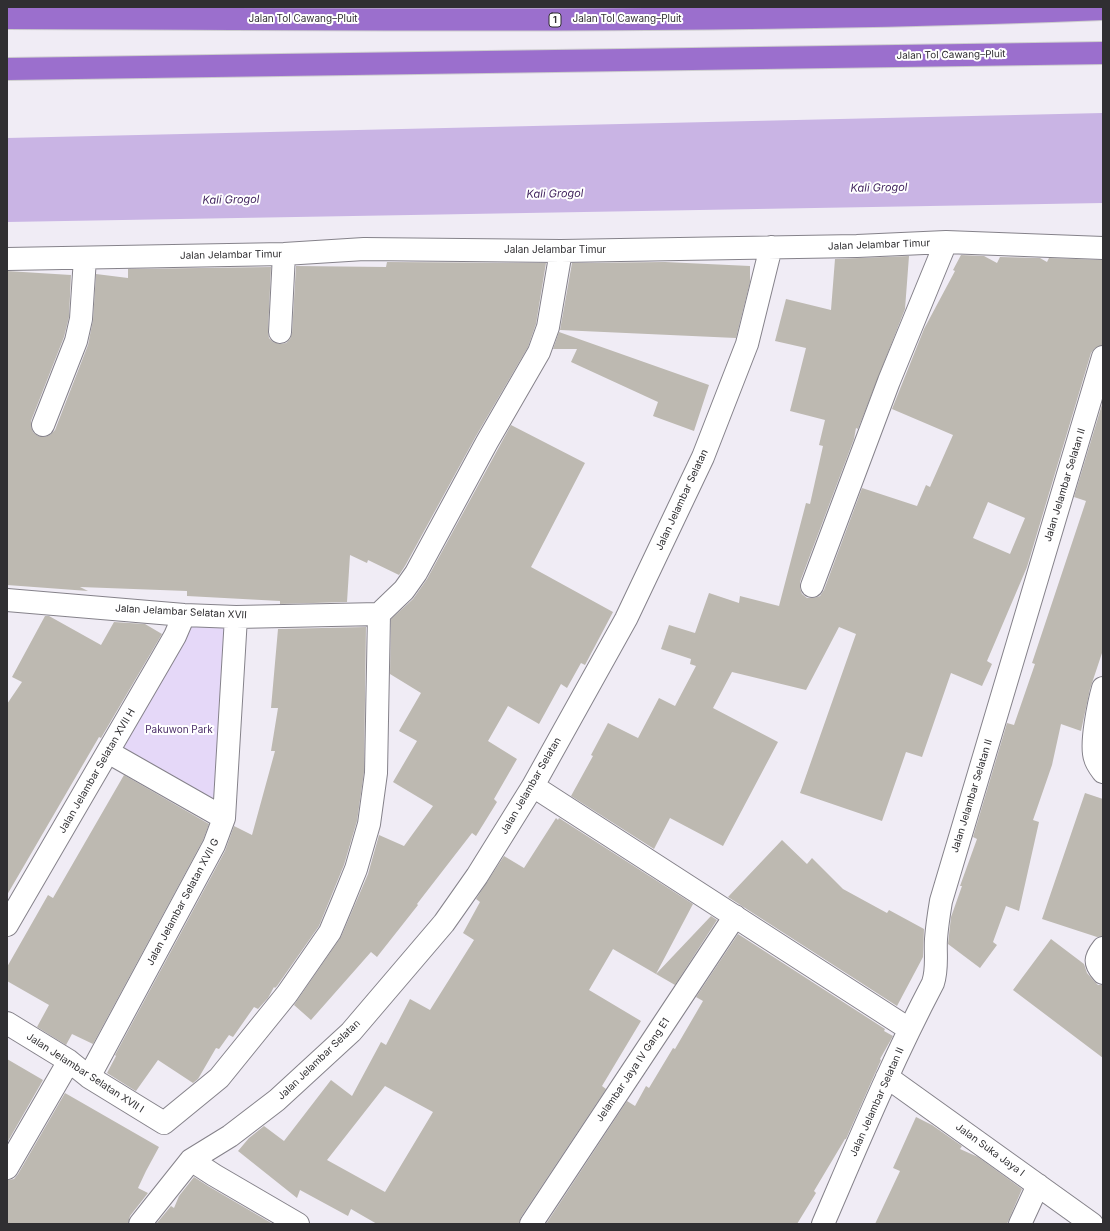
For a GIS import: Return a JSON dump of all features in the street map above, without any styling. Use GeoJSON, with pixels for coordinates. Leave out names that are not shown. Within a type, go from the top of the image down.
{"type":"FeatureCollection","features":[{"type":"Feature","properties":{"kind":"highway","name":"Jalan Tol Cawang–Pluit"},"geometry":{"type":"LineString","coordinates":[[7,18],[654,20],[1007,13],[1103,9]]}},
{"type":"Feature","properties":{"kind":"highway","name":"Jalan Tol Cawang–Pluit"},"geometry":{"type":"LineString","coordinates":[[7,69],[1103,52]]}},
{"type":"Feature","properties":{"kind":"street","name":"Jalan Jelambar Timur"},"geometry":{"type":"LineString","coordinates":[[7,259],[284,254],[364,249],[561,251],[857,246],[946,242],[1103,248]]}},
{"type":"Feature","properties":{"kind":"street"},"geometry":{"type":"LineString","coordinates":[[812,586],[888,381],[946,242]]}},
{"type":"Feature","properties":{"kind":"street","name":"Jalan Jelambar Selatan"},"geometry":{"type":"LineString","coordinates":[[140,1224],[191,1160],[230,1136],[277,1100],[351,1032],[444,923],[478,876],[532,786],[626,619],[703,457],[747,344],[771,247]]}},
{"type":"Feature","properties":{"kind":"street"},"geometry":{"type":"LineString","coordinates":[[379,614],[404,590],[416,573],[487,442],[539,352],[548,327],[561,251]]}},
{"type":"Feature","properties":{"kind":"street"},"geometry":{"type":"LineString","coordinates":[[280,332],[284,254]]}},
{"type":"Feature","properties":{"kind":"street"},"geometry":{"type":"LineString","coordinates":[[43,424],[76,341],[81,319],[85,258]]}},
{"type":"Feature","properties":{"kind":"street","name":"Jalan Jelambar Selatan II"},"geometry":{"type":"LineString","coordinates":[[823,1224],[887,1077],[936,975],[936,940],[941,901],[1103,357]]}},
{"type":"Feature","properties":{"kind":"street","name":"Jalan Jelambar Selatan XVII"},"geometry":{"type":"LineString","coordinates":[[10,605],[236,617],[379,614]]}},
{"type":"Feature","properties":{"kind":"street","name":"Jalan Jelambar Selatan XVII I"},"geometry":{"type":"LineString","coordinates":[[7,1023],[69,1061],[89,1077],[164,1122],[219,1078],[288,994],[330,932],[356,869],[369,824],[376,773],[379,614]]}},
{"type":"Feature","properties":{"kind":"street","name":"Jalan Jelambar Selatan XVII H"},"geometry":{"type":"LineString","coordinates":[[7,925],[164,655],[184,615]]}},
{"type":"Feature","properties":{"kind":"street","name":"Jalan Jelambar Selatan XVII G"},"geometry":{"type":"LineString","coordinates":[[89,1077],[214,845],[224,818],[236,617]]}},
{"type":"Feature","properties":{"kind":"street"},"geometry":{"type":"LineString","coordinates":[[1103,688],[1094,742],[1094,758],[1103,772]]}},
{"type":"Feature","properties":{"kind":"street"},"geometry":{"type":"LineString","coordinates":[[108,752],[224,818]]}},
{"type":"Feature","properties":{"kind":"street"},"geometry":{"type":"LineString","coordinates":[[532,786],[909,1029]]}},
{"type":"Feature","properties":{"kind":"street","name":"Jelambar Jaya IV Gang E1"},"geometry":{"type":"LineString","coordinates":[[531,1224],[735,916]]}},
{"type":"Feature","properties":{"kind":"street"},"geometry":{"type":"LineString","coordinates":[[1103,948],[1097,958],[1096,965],[1103,973]]}},
{"type":"Feature","properties":{"kind":"street"},"geometry":{"type":"LineString","coordinates":[[7,1168],[69,1061]]}},
{"type":"Feature","properties":{"kind":"street","name":"Jalan Suka Jaya I"},"geometry":{"type":"LineString","coordinates":[[887,1077],[1092,1224]]}},
{"type":"Feature","properties":{"kind":"street"},"geometry":{"type":"LineString","coordinates":[[191,1160],[298,1224]]}},
{"type":"Feature","properties":{"kind":"street"},"geometry":{"type":"LineString","coordinates":[[1020,1224],[1038,1185]]}},
{"type":"Feature","properties":{"kind":"green space","name":"Pakuwon Park"},"geometry":{"type":"Polygon","coordinates":[[[190,618],[237,618],[221,811],[114,747],[190,618]]]}},
{"type":"Feature","properties":{"kind":"water","name":"Kali Grogol"},"geometry":{"type":"Polygon","coordinates":[[[1103,113],[1103,203],[7,222],[7,138],[1103,113]]]}},
{"type":"Feature","properties":{"kind":"building"},"geometry":{"type":"Polygon","coordinates":[[[961,255],[984,256],[997,263],[1000,257],[1040,258],[1047,262],[1049,258],[1103,260],[1103,345],[1095,348],[1091,353],[1027,567],[987,661],[992,664],[982,686],[951,673],[922,757],[906,752],[882,821],[800,793],[856,634],[839,627],[806,690],[732,672],[713,708],[778,742],[723,846],[670,818],[654,849],[571,796],[593,756],[591,755],[608,723],[638,738],[659,698],[675,706],[696,666],[690,664],[691,659],[661,649],[669,625],[695,633],[709,593],[739,603],[740,596],[779,606],[806,503],[810,504],[823,446],[819,445],[825,420],[790,411],[806,348],[775,341],[786,299],[831,310],[835,259],[909,256],[905,309],[858,429],[856,428],[854,439],[800,582],[802,594],[807,598],[814,598],[820,596],[824,590],[862,488],[917,506],[926,485],[930,487],[953,435],[892,409],[924,329],[955,271],[953,270],[961,255]],[[988,502],[973,538],[1010,554],[1025,518],[988,502]]]}},
{"type":"Feature","properties":{"kind":"building"},"geometry":{"type":"Polygon","coordinates":[[[387,262],[546,263],[536,324],[528,347],[476,436],[399,575],[368,560],[367,563],[350,555],[347,602],[280,604],[280,601],[187,596],[187,591],[80,587],[88,591],[7,585],[7,271],[71,275],[69,317],[64,337],[31,421],[33,432],[38,436],[44,437],[50,435],[55,430],[88,345],[93,320],[96,274],[128,278],[128,269],[271,267],[268,332],[269,338],[273,342],[280,344],[286,343],[290,339],[292,333],[296,266],[386,267],[387,262]]]}},
{"type":"Feature","properties":{"kind":"building"},"geometry":{"type":"Polygon","coordinates":[[[665,262],[750,266],[750,282],[736,338],[560,330],[572,263],[665,262]]]}},
{"type":"Feature","properties":{"kind":"building"},"geometry":{"type":"Polygon","coordinates":[[[559,332],[709,385],[694,431],[653,416],[658,402],[571,362],[577,349],[553,349],[559,332]]]}},
{"type":"Feature","properties":{"kind":"building"},"geometry":{"type":"Polygon","coordinates":[[[1103,401],[1103,650],[1090,689],[1081,731],[1061,724],[1052,765],[1033,820],[1039,822],[1019,911],[1006,906],[993,942],[997,945],[980,968],[948,944],[951,917],[962,886],[960,886],[977,839],[973,837],[1007,723],[1014,725],[1035,664],[1032,663],[1086,501],[1074,497],[1103,401]]]}},
{"type":"Feature","properties":{"kind":"building"},"geometry":{"type":"Polygon","coordinates":[[[511,425],[585,463],[531,567],[613,612],[585,665],[581,663],[567,688],[561,684],[539,724],[508,706],[488,741],[517,759],[494,799],[497,802],[476,836],[472,833],[377,957],[371,952],[311,1020],[294,1005],[341,937],[368,874],[379,835],[404,846],[433,806],[393,782],[417,741],[399,731],[421,693],[390,674],[391,619],[413,599],[427,579],[511,425]]]}},
{"type":"Feature","properties":{"kind":"building"},"geometry":{"type":"Polygon","coordinates":[[[45,616],[49,616],[101,645],[114,622],[145,624],[162,634],[101,738],[99,737],[7,895],[7,704],[22,682],[12,677],[45,616]]]}},
{"type":"Feature","properties":{"kind":"building"},"geometry":{"type":"Polygon","coordinates":[[[366,627],[364,772],[357,821],[344,865],[319,926],[277,986],[275,988],[274,987],[268,998],[258,1009],[254,1007],[233,1037],[229,1035],[219,1049],[216,1048],[198,1079],[193,1083],[158,1060],[136,1091],[107,1073],[116,1056],[115,1055],[225,851],[234,826],[252,835],[275,751],[271,751],[278,708],[271,708],[278,629],[366,627]]]}},
{"type":"Feature","properties":{"kind":"building"},"geometry":{"type":"Polygon","coordinates":[[[124,775],[209,824],[203,840],[93,1044],[72,1034],[66,1045],[37,1027],[49,1005],[7,981],[7,967],[48,895],[53,898],[124,775]]]}},
{"type":"Feature","properties":{"kind":"building"},"geometry":{"type":"Polygon","coordinates":[[[1085,793],[1103,799],[1103,936],[1097,937],[1042,919],[1085,793]]]}},
{"type":"Feature","properties":{"kind":"building"},"geometry":{"type":"Polygon","coordinates":[[[556,818],[558,820],[559,818],[693,904],[656,974],[613,949],[589,990],[641,1021],[602,1086],[606,1089],[521,1217],[519,1224],[377,1224],[351,1209],[348,1216],[300,1190],[297,1198],[238,1151],[249,1138],[264,1126],[284,1141],[331,1080],[352,1096],[381,1042],[386,1045],[410,999],[430,1010],[474,940],[463,933],[480,902],[476,899],[504,856],[524,868],[556,818]],[[385,1086],[327,1160],[385,1192],[433,1112],[385,1086]]]}},
{"type":"Feature","properties":{"kind":"building"},"geometry":{"type":"Polygon","coordinates":[[[782,840],[807,864],[812,858],[843,889],[887,913],[889,910],[924,929],[923,957],[897,1006],[728,897],[782,840]]]}},
{"type":"Feature","properties":{"kind":"building"},"geometry":{"type":"Polygon","coordinates":[[[711,916],[717,920],[675,985],[656,974],[711,916]]]}},
{"type":"Feature","properties":{"kind":"building"},"geometry":{"type":"Polygon","coordinates":[[[738,934],[885,1029],[884,1031],[893,1036],[880,1059],[881,1060],[846,1139],[814,1191],[816,1193],[797,1224],[546,1224],[627,1101],[635,1106],[646,1086],[649,1088],[673,1048],[675,1049],[703,1001],[696,997],[738,934]]]}},
{"type":"Feature","properties":{"kind":"building"},"geometry":{"type":"Polygon","coordinates":[[[1051,939],[1084,964],[1087,973],[1098,985],[1103,985],[1103,1058],[1013,990],[1051,939]]]}},
{"type":"Feature","properties":{"kind":"building"},"geometry":{"type":"Polygon","coordinates":[[[7,1059],[43,1080],[7,1143],[7,1059]]]}},
{"type":"Feature","properties":{"kind":"building"},"geometry":{"type":"Polygon","coordinates":[[[65,1093],[159,1147],[138,1188],[148,1193],[130,1216],[128,1224],[7,1224],[7,1180],[14,1179],[18,1174],[65,1093]]]}},
{"type":"Feature","properties":{"kind":"building"},"geometry":{"type":"Polygon","coordinates":[[[916,1117],[932,1125],[962,1146],[960,1149],[978,1157],[1022,1189],[1007,1224],[875,1224],[900,1171],[893,1168],[916,1117]]]}},
{"type":"Feature","properties":{"kind":"building"},"geometry":{"type":"Polygon","coordinates":[[[194,1177],[273,1224],[156,1224],[171,1206],[174,1208],[179,1196],[194,1177]]]}}]}
